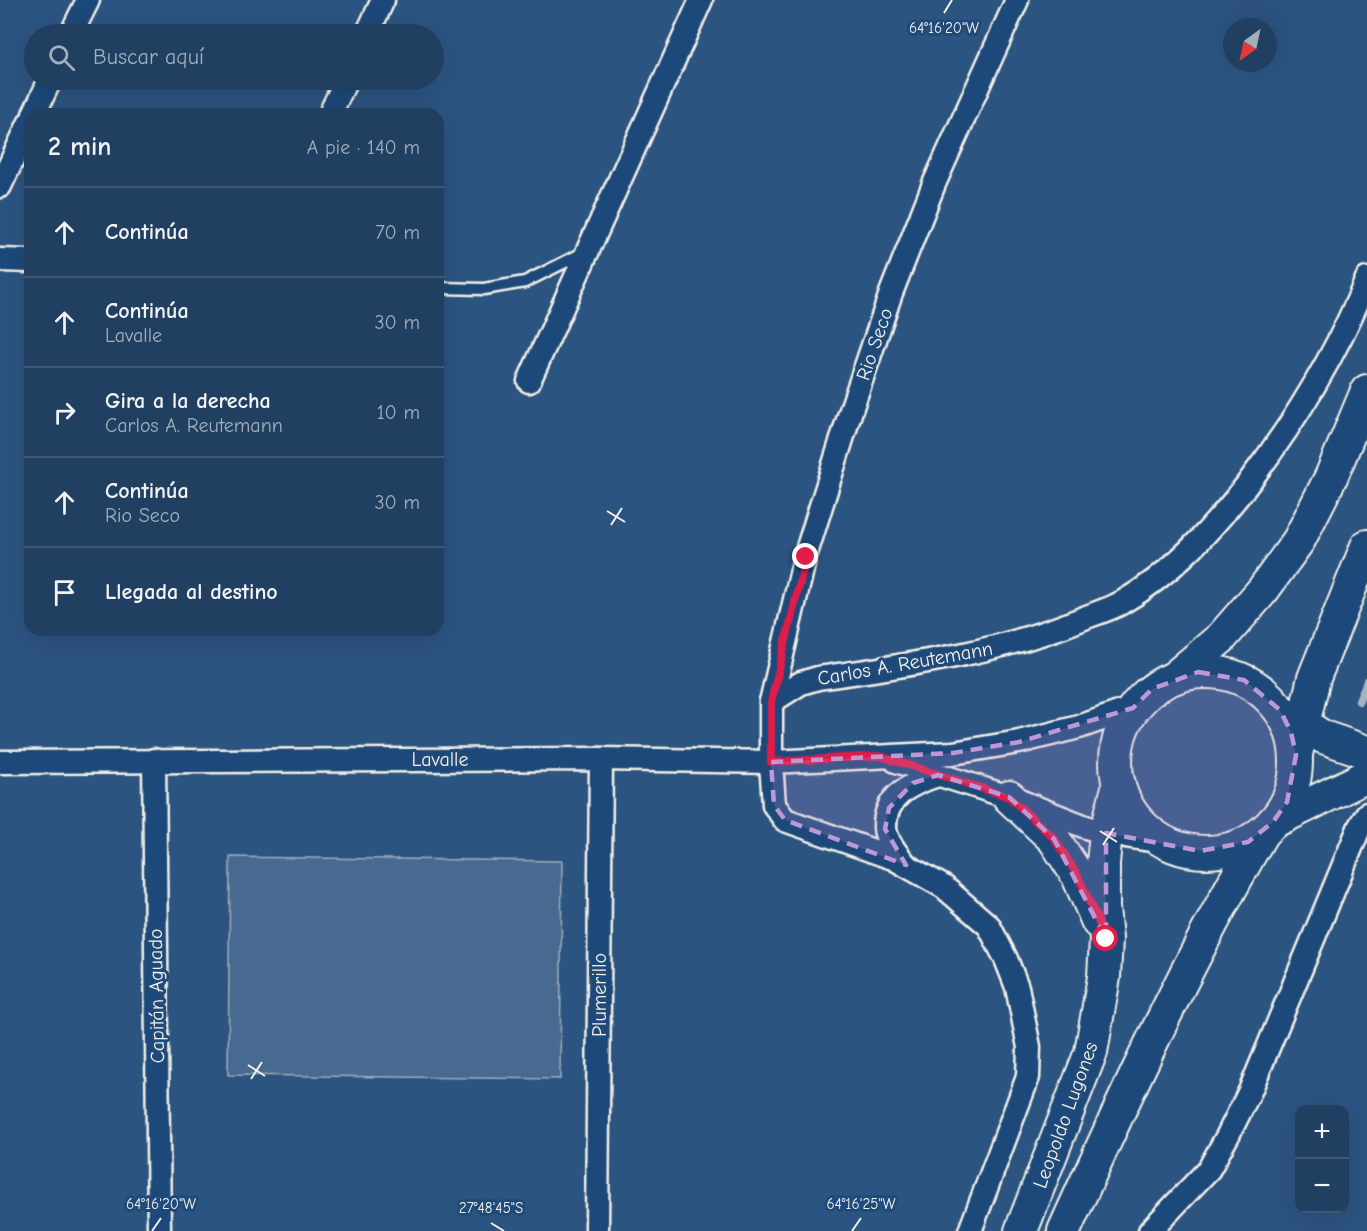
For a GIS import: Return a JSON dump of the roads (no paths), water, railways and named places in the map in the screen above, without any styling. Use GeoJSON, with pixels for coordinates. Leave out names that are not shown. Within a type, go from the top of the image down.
{"type":"FeatureCollection","features":[{"type":"Feature","properties":{"kind":"main road"},"geometry":{"type":"LineString","coordinates":[[1367,391],[1331,477],[1299,540],[1263,590],[1221,638],[1175,677],[1152,689],[1133,708],[1121,731],[1116,758],[1119,784],[1129,808],[1146,829],[1184,849],[1217,851],[1240,845],[1267,828],[1367,776]]}},
{"type":"Feature","properties":{"kind":"main road"},"geometry":{"type":"LineString","coordinates":[[1267,828],[1287,802],[1294,779],[1296,755],[1292,717],[1314,678],[1367,546]]}},
{"type":"Feature","properties":{"kind":"main road"},"geometry":{"type":"LineString","coordinates":[[1175,677],[1198,672],[1222,673],[1244,680],[1264,693],[1292,717],[1323,737],[1367,752]]}},
{"type":"Feature","properties":{"kind":"main road","name":"Leopoldo Lugones"},"geometry":{"type":"LineString","coordinates":[[1021,1231],[1091,1052],[1103,987],[1106,939],[1103,896],[1107,833],[1119,784]]}},
{"type":"Feature","properties":{"kind":"main road"},"geometry":{"type":"LineString","coordinates":[[1009,797],[1054,838],[1078,876],[1106,939]]}},
{"type":"Feature","properties":{"kind":"main road","name":"Leopoldo Lugones"},"geometry":{"type":"LineString","coordinates":[[1064,1231],[1134,1077],[1217,910],[1267,828]]}},
{"type":"Feature","properties":{"kind":"street"},"geometry":{"type":"LineString","coordinates":[[76,24],[88,0]]}},
{"type":"Feature","properties":{"kind":"street"},"geometry":{"type":"LineString","coordinates":[[372,24],[383,0]]}},
{"type":"Feature","properties":{"kind":"street"},"geometry":{"type":"LineString","coordinates":[[529,381],[701,0]]}},
{"type":"Feature","properties":{"kind":"street","name":"Rio Seco"},"geometry":{"type":"LineString","coordinates":[[771,702],[806,557],[852,407],[891,293],[934,184],[1017,0]]}},
{"type":"Feature","properties":{"kind":"street"},"geometry":{"type":"LineString","coordinates":[[37,108],[45,90]]}},
{"type":"Feature","properties":{"kind":"street"},"geometry":{"type":"LineString","coordinates":[[333,108],[341,90]]}},
{"type":"Feature","properties":{"kind":"street"},"geometry":{"type":"LineString","coordinates":[[0,186],[24,135]]}},
{"type":"Feature","properties":{"kind":"street"},"geometry":{"type":"LineString","coordinates":[[0,260],[24,261]]}},
{"type":"Feature","properties":{"kind":"street","name":"Carlos A. Reutemann"},"geometry":{"type":"LineString","coordinates":[[771,702],[801,683],[818,678],[955,657],[1040,636],[1120,603],[1178,563],[1220,519],[1276,446],[1323,370],[1357,304],[1367,279]]}},
{"type":"Feature","properties":{"kind":"street"},"geometry":{"type":"LineString","coordinates":[[771,702],[774,805],[785,820],[893,858],[944,887],[989,926],[1017,987],[1029,1047],[1028,1077],[970,1231]]}},
{"type":"Feature","properties":{"kind":"street","name":"Lavalle"},"geometry":{"type":"LineString","coordinates":[[0,762],[601,759],[771,762],[952,753],[1019,742],[1079,727],[1133,708]]}},
{"type":"Feature","properties":{"kind":"street"},"geometry":{"type":"LineString","coordinates":[[880,756],[1009,797],[1086,827],[1107,833],[1169,843]]}},
{"type":"Feature","properties":{"kind":"street","name":"Plumerillo"},"geometry":{"type":"LineString","coordinates":[[597,1231],[601,759]]}},
{"type":"Feature","properties":{"kind":"street","name":"Capitán Aguado"},"geometry":{"type":"LineString","coordinates":[[153,760],[159,1231]]}},
{"type":"Feature","properties":{"kind":"street"},"geometry":{"type":"LineString","coordinates":[[906,865],[892,847],[885,829],[889,808],[902,790],[913,783],[938,775]]}},
{"type":"Feature","properties":{"kind":"street"},"geometry":{"type":"LineString","coordinates":[[1150,1231],[1209,1169],[1228,1136],[1250,1091],[1367,814]]}},
{"type":"Feature","properties":{"kind":"lane"},"geometry":{"type":"LineString","coordinates":[[444,288],[484,288],[525,282],[588,250]]}},
{"type":"Feature","properties":{"kind":"waterway"},"geometry":{"type":"LineString","coordinates":[[1359,701],[1367,681]]}}]}
